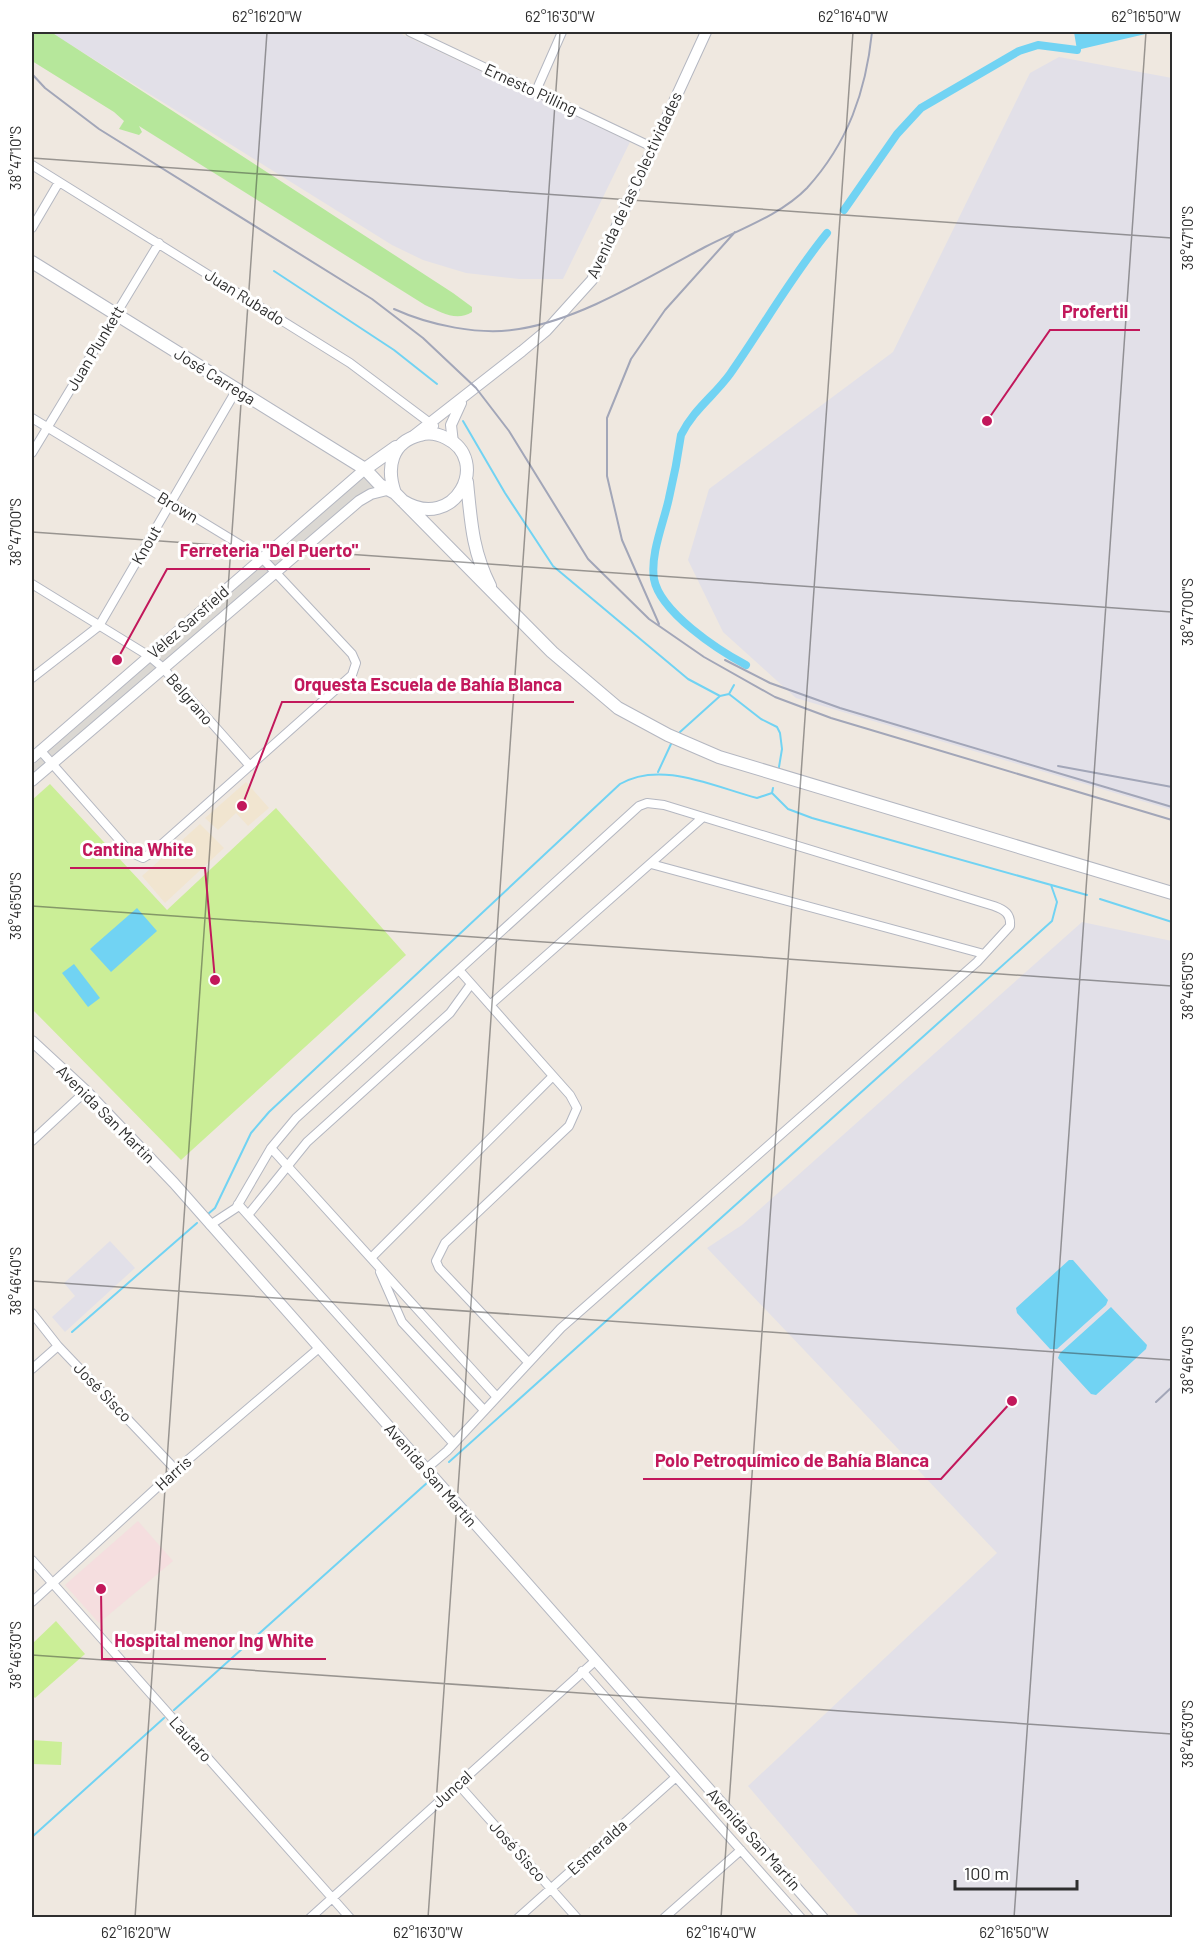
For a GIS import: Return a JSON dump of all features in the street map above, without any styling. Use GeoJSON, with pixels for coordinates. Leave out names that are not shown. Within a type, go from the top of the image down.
{"type":"FeatureCollection","features":[{"type":"Feature","properties":{"kind":"main road","name":"José Carrega"},"geometry":{"type":"LineString","coordinates":[[32,262],[365,469],[395,494],[552,652],[618,708],[668,735],[719,757],[1173,893]]}},
{"type":"Feature","properties":{"kind":"main road"},"geometry":{"type":"LineString","coordinates":[[466,477],[456,498],[436,509],[412,507],[395,494],[390,478],[390,466],[407,440],[425,434],[438,435],[452,442],[463,456],[466,477],[473,542],[478,561],[496,598]]}},
{"type":"Feature","properties":{"kind":"main road","name":"Vélez Sarsfield"},"geometry":{"type":"LineString","coordinates":[[365,469],[407,440]]}},
{"type":"Feature","properties":{"kind":"street","name":"Ernesto Pilling"},"geometry":{"type":"LineString","coordinates":[[410,32],[426,35],[652,147]]}},
{"type":"Feature","properties":{"kind":"street"},"geometry":{"type":"LineString","coordinates":[[536,91],[562,32]]}},
{"type":"Feature","properties":{"kind":"street","name":"Avenida de las Colectividades"},"geometry":{"type":"LineString","coordinates":[[429,423],[546,331],[592,280],[706,32]]}},
{"type":"Feature","properties":{"kind":"street","name":"Juan Rubado"},"geometry":{"type":"LineString","coordinates":[[32,165],[350,363],[452,442]]}},
{"type":"Feature","properties":{"kind":"street"},"geometry":{"type":"LineString","coordinates":[[32,228],[59,182]]}},
{"type":"Feature","properties":{"kind":"street","name":"Juan Plunkett"},"geometry":{"type":"LineString","coordinates":[[32,453],[159,243]]}},
{"type":"Feature","properties":{"kind":"street","name":"Knout"},"geometry":{"type":"LineString","coordinates":[[32,678],[99,626],[237,389]]}},
{"type":"Feature","properties":{"kind":"street"},"geometry":{"type":"LineString","coordinates":[[452,442],[451,425],[464,397]]}},
{"type":"Feature","properties":{"kind":"street","name":"Brown"},"geometry":{"type":"LineString","coordinates":[[32,418],[262,558],[352,654],[356,666],[352,675],[250,766]]}},
{"type":"Feature","properties":{"kind":"street"},"geometry":{"type":"LineString","coordinates":[[407,440],[429,423]]}},
{"type":"Feature","properties":{"kind":"street","name":"Vélez Sarsfield"},"geometry":{"type":"LineString","coordinates":[[36,754],[365,469]]}},
{"type":"Feature","properties":{"kind":"street","name":"Vélez Sarsfield"},"geometry":{"type":"LineString","coordinates":[[32,781],[162,667],[359,501],[395,494]]}},
{"type":"Feature","properties":{"kind":"street","name":"Belgrano"},"geometry":{"type":"LineString","coordinates":[[32,584],[149,656],[162,667],[250,766]]}},
{"type":"Feature","properties":{"kind":"street"},"geometry":{"type":"LineString","coordinates":[[36,754],[51,763],[130,852],[143,858],[153,852],[250,766]]}},
{"type":"Feature","properties":{"kind":"street"},"geometry":{"type":"LineString","coordinates":[[210,1225],[238,1204],[271,1148],[296,1118],[639,806],[655,803],[1002,909],[1011,918],[1010,926],[984,954],[595,1297],[528,1362],[426,1469]]}},
{"type":"Feature","properties":{"kind":"street"},"geometry":{"type":"LineString","coordinates":[[490,1005],[702,818]]}},
{"type":"Feature","properties":{"kind":"street"},"geometry":{"type":"LineString","coordinates":[[651,864],[984,954]]}},
{"type":"Feature","properties":{"kind":"street"},"geometry":{"type":"LineString","coordinates":[[459,970],[576,1102],[575,1117],[445,1243],[436,1261],[528,1362]]}},
{"type":"Feature","properties":{"kind":"street"},"geometry":{"type":"LineString","coordinates":[[248,1215],[307,1142],[450,1013],[471,984]]}},
{"type":"Feature","properties":{"kind":"street","name":"Avenida San Martín"},"geometry":{"type":"LineString","coordinates":[[32,1041],[86,1091],[210,1225],[823,1917]]}},
{"type":"Feature","properties":{"kind":"street"},"geometry":{"type":"LineString","coordinates":[[371,1258],[553,1076]]}},
{"type":"Feature","properties":{"kind":"street"},"geometry":{"type":"LineString","coordinates":[[32,1140],[86,1091]]}},
{"type":"Feature","properties":{"kind":"street"},"geometry":{"type":"LineString","coordinates":[[271,1148],[496,1396]]}},
{"type":"Feature","properties":{"kind":"street"},"geometry":{"type":"LineString","coordinates":[[238,1204],[453,1443]]}},
{"type":"Feature","properties":{"kind":"street"},"geometry":{"type":"LineString","coordinates":[[378,1266],[391,1302],[402,1322],[483,1409]]}},
{"type":"Feature","properties":{"kind":"street","name":"José Sisco"},"geometry":{"type":"LineString","coordinates":[[32,1313],[58,1346],[176,1470]]}},
{"type":"Feature","properties":{"kind":"street"},"geometry":{"type":"LineString","coordinates":[[32,1369],[58,1346]]}},
{"type":"Feature","properties":{"kind":"street","name":"Harris"},"geometry":{"type":"LineString","coordinates":[[32,1602],[176,1470],[319,1348]]}},
{"type":"Feature","properties":{"kind":"street","name":"Lautaro"},"geometry":{"type":"LineString","coordinates":[[32,1560],[350,1917]]}},
{"type":"Feature","properties":{"kind":"street","name":"Juncal"},"geometry":{"type":"LineString","coordinates":[[310,1917],[595,1661]]}},
{"type":"Feature","properties":{"kind":"street","name":"Avenida San Martín"},"geometry":{"type":"LineString","coordinates":[[582,1671],[802,1917]]}},
{"type":"Feature","properties":{"kind":"street","name":"Esmeralda"},"geometry":{"type":"LineString","coordinates":[[518,1917],[676,1777]]}},
{"type":"Feature","properties":{"kind":"street","name":"José Sisco"},"geometry":{"type":"LineString","coordinates":[[458,1784],[577,1917]]}},
{"type":"Feature","properties":{"kind":"street"},"geometry":{"type":"LineString","coordinates":[[664,1917],[741,1850]]}},
{"type":"Feature","properties":{"kind":"street"},"geometry":{"type":"LineString","coordinates":[[802,1917],[815,1908]]}},
{"type":"Feature","properties":{"kind":"shaded area"},"geometry":{"type":"Polygon","coordinates":[[[50,32],[397,32],[630,142],[563,279],[519,279],[466,273],[423,260],[392,245],[50,32]]]}},
{"type":"Feature","properties":{"kind":"shaded area"},"geometry":{"type":"Polygon","coordinates":[[[1059,57],[1172,78],[1172,810],[796,698],[723,632],[688,560],[709,489],[893,352],[1030,73],[1059,57]]]}},
{"type":"Feature","properties":{"kind":"shaded area"},"geometry":{"type":"Polygon","coordinates":[[[364,476],[378,488],[362,494],[32,776],[32,766],[364,476]]]}},
{"type":"Feature","properties":{"kind":"shaded area"},"geometry":{"type":"Polygon","coordinates":[[[246,782],[269,808],[248,826],[236,813],[218,830],[205,818],[246,782]]]}},
{"type":"Feature","properties":{"kind":"shaded area"},"geometry":{"type":"Polygon","coordinates":[[[200,824],[224,848],[165,903],[142,876],[200,824]]]}},
{"type":"Feature","properties":{"kind":"shaded area"},"geometry":{"type":"Polygon","coordinates":[[[1082,922],[1172,941],[1172,1917],[860,1917],[748,1786],[997,1553],[707,1248],[742,1225],[1082,922]]]}},
{"type":"Feature","properties":{"kind":"shaded area"},"geometry":{"type":"Polygon","coordinates":[[[110,1241],[135,1268],[65,1332],[52,1317],[75,1296],[64,1283],[110,1241]]]}},
{"type":"Feature","properties":{"kind":"shaded area"},"geometry":{"type":"Polygon","coordinates":[[[138,1521],[173,1561],[99,1623],[65,1585],[138,1521]]]}},
{"type":"Feature","properties":{"kind":"green space"},"geometry":{"type":"Polygon","coordinates":[[[32,32],[51,32],[453,293],[472,307],[472,312],[454,316],[425,305],[139,126],[142,132],[139,135],[119,129],[124,121],[114,112],[32,61],[32,32]]]}},
{"type":"Feature","properties":{"kind":"green space"},"geometry":{"type":"Polygon","coordinates":[[[50,784],[167,910],[276,808],[406,955],[181,1160],[32,1009],[32,800],[50,784]]]}},
{"type":"Feature","properties":{"kind":"green space"},"geometry":{"type":"Polygon","coordinates":[[[56,1621],[85,1654],[35,1698],[32,1695],[32,1644],[56,1621]]]}},
{"type":"Feature","properties":{"kind":"green space"},"geometry":{"type":"Polygon","coordinates":[[[32,1740],[62,1742],[61,1765],[32,1764],[32,1740]]]}},
{"type":"Feature","properties":{"kind":"water"},"geometry":{"type":"Polygon","coordinates":[[[1074,32],[1154,32],[1077,50],[1074,32]]]}},
{"type":"Feature","properties":{"kind":"water"},"geometry":{"type":"Polygon","coordinates":[[[137,908],[157,931],[111,972],[90,949],[137,908]]]}},
{"type":"Feature","properties":{"kind":"water"},"geometry":{"type":"Polygon","coordinates":[[[74,964],[100,998],[88,1007],[62,973],[74,964]]]}},
{"type":"Feature","properties":{"kind":"water"},"geometry":{"type":"Polygon","coordinates":[[[1069,1260],[1073,1260],[1108,1300],[1106,1305],[1057,1349],[1050,1349],[1017,1313],[1016,1308],[1069,1260]]]}},
{"type":"Feature","properties":{"kind":"water"},"geometry":{"type":"Polygon","coordinates":[[[1111,1307],[1147,1345],[1146,1349],[1096,1395],[1091,1394],[1058,1358],[1060,1353],[1111,1307]]]}},
{"type":"Feature","properties":{"kind":"waterway"},"geometry":{"type":"LineString","coordinates":[[844,210],[897,134],[921,108],[1019,51],[1038,45],[1077,50]]}},
{"type":"Feature","properties":{"kind":"waterway"},"geometry":{"type":"LineString","coordinates":[[746,665],[706,640],[678,617],[659,592],[654,579],[654,559],[671,490],[681,435],[698,410],[730,374],[789,285],[827,233]]}},
{"type":"Feature","properties":{"kind":"waterway"},"geometry":{"type":"LineString","coordinates":[[274,271],[394,350],[437,384]]}},
{"type":"Feature","properties":{"kind":"waterway"},"geometry":{"type":"LineString","coordinates":[[463,421],[505,493],[553,566],[688,679],[720,696]]}},
{"type":"Feature","properties":{"kind":"waterway"},"geometry":{"type":"LineString","coordinates":[[680,732],[720,696],[729,694],[734,685]]}},
{"type":"Feature","properties":{"kind":"waterway"},"geometry":{"type":"LineString","coordinates":[[729,694],[761,719],[777,727],[782,749],[779,767]]}},
{"type":"Feature","properties":{"kind":"waterway"},"geometry":{"type":"LineString","coordinates":[[658,772],[671,744]]}},
{"type":"Feature","properties":{"kind":"waterway"},"geometry":{"type":"LineString","coordinates":[[208,1214],[215,1208],[251,1133],[269,1112],[620,784],[636,777],[670,775],[706,782],[757,798],[772,793],[773,788]]}},
{"type":"Feature","properties":{"kind":"waterway"},"geometry":{"type":"LineString","coordinates":[[772,793],[788,809],[812,818],[1087,895]]}},
{"type":"Feature","properties":{"kind":"waterway"},"geometry":{"type":"LineString","coordinates":[[449,1462],[1052,921],[1057,902],[1051,885]]}},
{"type":"Feature","properties":{"kind":"waterway"},"geometry":{"type":"LineString","coordinates":[[1100,899],[1172,922]]}},
{"type":"Feature","properties":{"kind":"waterway"},"geometry":{"type":"LineString","coordinates":[[72,1332],[197,1223]]}},
{"type":"Feature","properties":{"kind":"waterway"},"geometry":{"type":"LineString","coordinates":[[174,1710],[428,1482]]}},
{"type":"Feature","properties":{"kind":"waterway"},"geometry":{"type":"LineString","coordinates":[[32,1837],[164,1718]]}},
{"type":"Feature","properties":{"kind":"railway"},"geometry":{"type":"LineString","coordinates":[[394,309],[423,320],[472,330],[504,331],[543,324],[614,296],[772,214],[797,198],[834,153],[860,95],[872,32]]}},
{"type":"Feature","properties":{"kind":"railway"},"geometry":{"type":"LineString","coordinates":[[32,74],[45,88],[99,129],[372,299],[423,338],[476,388],[509,431],[588,559],[649,619],[704,657],[775,697],[831,718],[1172,820]]}},
{"type":"Feature","properties":{"kind":"railway"},"geometry":{"type":"LineString","coordinates":[[659,624],[622,540],[607,476],[607,418],[631,359],[665,310],[735,232]]}},
{"type":"Feature","properties":{"kind":"railway"},"geometry":{"type":"LineString","coordinates":[[725,660],[770,683],[840,708],[1172,807]]}},
{"type":"Feature","properties":{"kind":"railway"},"geometry":{"type":"LineString","coordinates":[[1058,766],[1172,787]]}},
{"type":"Feature","properties":{"kind":"railway"},"geometry":{"type":"LineString","coordinates":[[1156,1402],[1172,1387]]}},
{"type":"Feature","properties":{"kind":"place","name":"Profertil"},"geometry":{"type":"Point","coordinates":[987,421]}},
{"type":"Feature","properties":{"kind":"place","name":"Ferreteria \"Del Puerto\""},"geometry":{"type":"Point","coordinates":[117,660]}},
{"type":"Feature","properties":{"kind":"place","name":"Orquesta Escuela de Bahía Blanca"},"geometry":{"type":"Point","coordinates":[242,806]}},
{"type":"Feature","properties":{"kind":"place","name":"Cantina White"},"geometry":{"type":"Point","coordinates":[215,980]}},
{"type":"Feature","properties":{"kind":"place","name":"Polo Petroquímico de Bahía Blanca"},"geometry":{"type":"Point","coordinates":[1012,1401]}},
{"type":"Feature","properties":{"kind":"place","name":"Hospital menor Ing White"},"geometry":{"type":"Point","coordinates":[101,1589]}}]}
